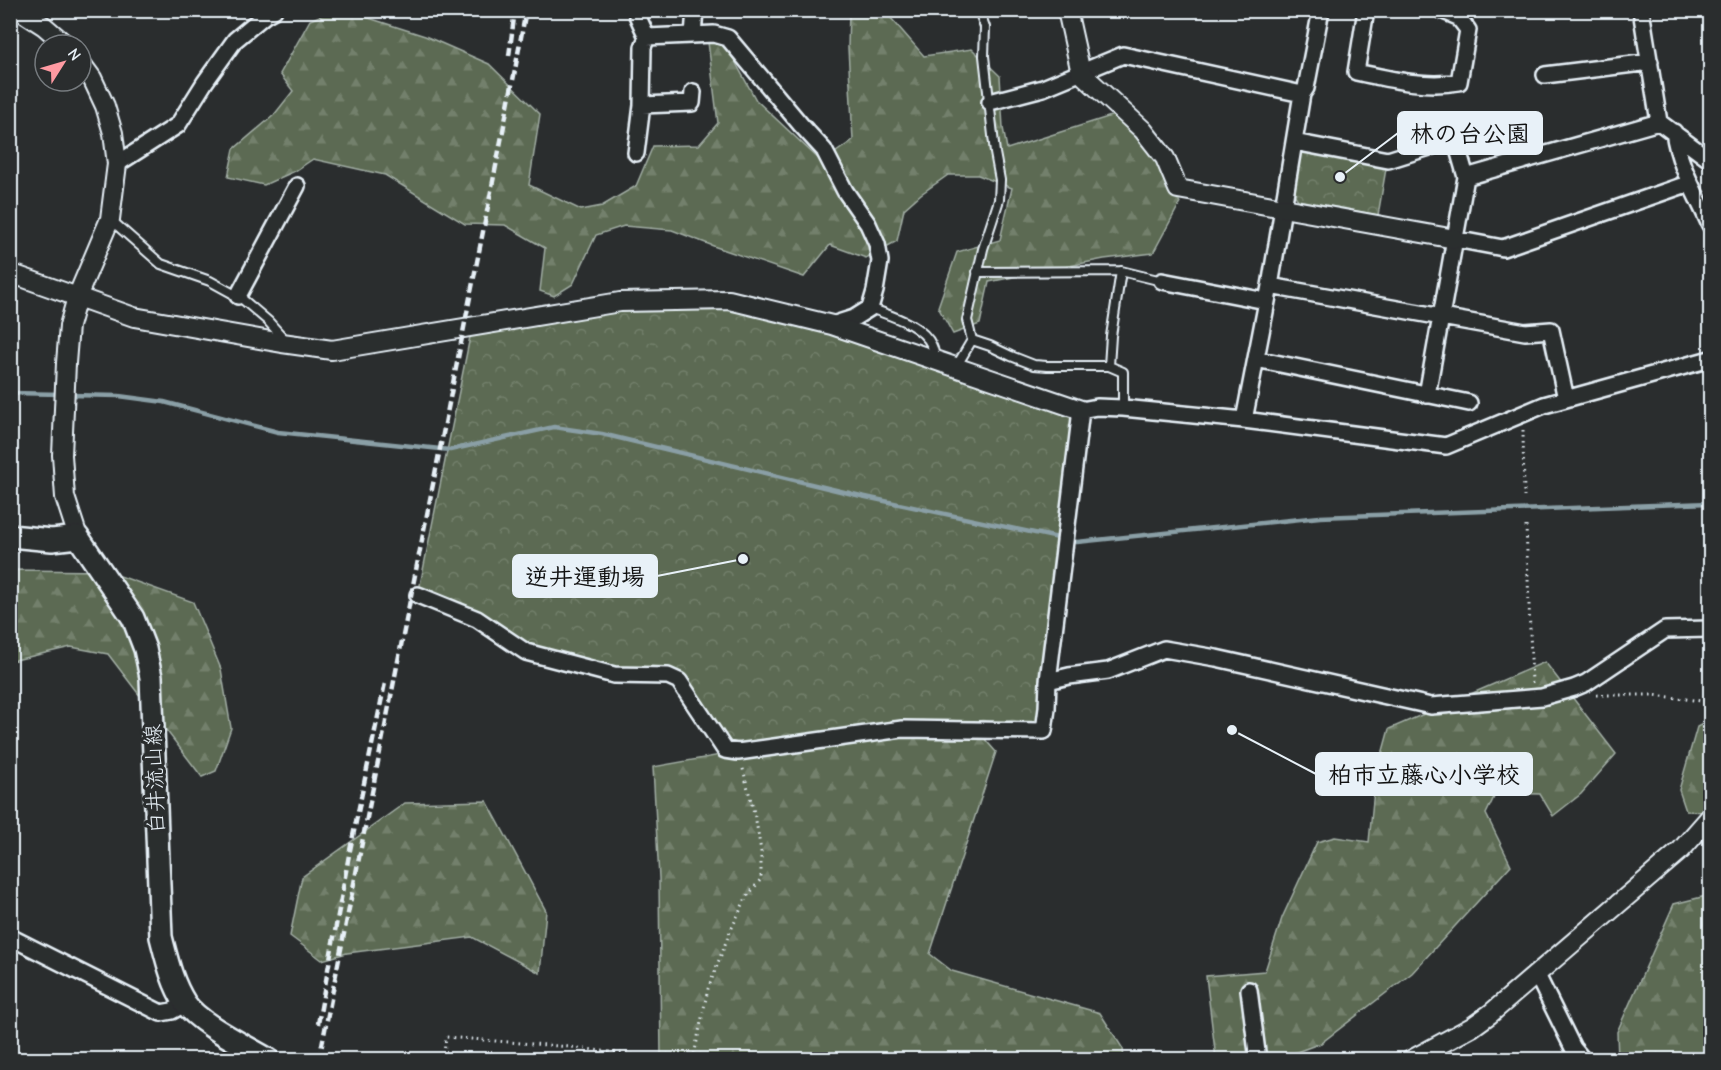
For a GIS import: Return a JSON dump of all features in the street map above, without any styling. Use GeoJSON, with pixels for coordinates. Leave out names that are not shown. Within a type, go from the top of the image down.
{"type":"FeatureCollection","features":[{"type":"Feature","properties":{"kind":"main road"},"geometry":{"type":"LineString","coordinates":[[10,536],[52,540],[78,537]]}},
{"type":"Feature","properties":{"kind":"main road","name":"白井流山線"},"geometry":{"type":"LineString","coordinates":[[78,537],[133,618],[145,649],[151,677],[162,937],[169,972],[185,1004],[206,1023],[269,1059]]}},
{"type":"Feature","properties":{"kind":"street"},"geometry":{"type":"LineString","coordinates":[[19,10],[52,33]]}},
{"type":"Feature","properties":{"kind":"street"},"geometry":{"type":"LineString","coordinates":[[117,164],[178,124],[235,40],[274,10]]}},
{"type":"Feature","properties":{"kind":"street"},"geometry":{"type":"LineString","coordinates":[[693,35],[695,10]]}},
{"type":"Feature","properties":{"kind":"street"},"geometry":{"type":"LineString","coordinates":[[1067,10],[1081,73],[1143,130],[1165,158],[1178,189],[1503,248],[1690,183]]}},
{"type":"Feature","properties":{"kind":"street"},"geometry":{"type":"LineString","coordinates":[[1244,420],[1302,94],[1306,88],[1321,10]]}},
{"type":"Feature","properties":{"kind":"street"},"geometry":{"type":"LineString","coordinates":[[1366,10],[1356,72],[1426,84],[1447,84],[1459,82],[1468,30],[1458,17],[1441,10]]}},
{"type":"Feature","properties":{"kind":"street"},"geometry":{"type":"LineString","coordinates":[[1641,10],[1659,122],[1710,160]]}},
{"type":"Feature","properties":{"kind":"street"},"geometry":{"type":"LineString","coordinates":[[635,13],[647,37],[643,47],[642,105],[636,153]]}},
{"type":"Feature","properties":{"kind":"street"},"geometry":{"type":"LineString","coordinates":[[647,37],[714,34],[728,38],[824,150],[845,191],[868,224],[877,244],[880,261],[870,308],[854,318],[832,325]]}},
{"type":"Feature","properties":{"kind":"street"},"geometry":{"type":"LineString","coordinates":[[990,102],[1043,88],[1123,55],[1302,94]]}},
{"type":"Feature","properties":{"kind":"street"},"geometry":{"type":"LineString","coordinates":[[1545,75],[1650,62]]}},
{"type":"Feature","properties":{"kind":"street"},"geometry":{"type":"LineString","coordinates":[[78,537],[64,497],[62,455],[69,326],[77,297],[110,219],[117,164],[113,133],[105,106],[93,80]]}},
{"type":"Feature","properties":{"kind":"street"},"geometry":{"type":"LineString","coordinates":[[642,105],[692,103],[693,92]]}},
{"type":"Feature","properties":{"kind":"street"},"geometry":{"type":"LineString","coordinates":[[1466,177],[1659,122]]}},
{"type":"Feature","properties":{"kind":"street"},"geometry":{"type":"LineString","coordinates":[[1674,132],[1677,152],[1710,225]]}},
{"type":"Feature","properties":{"kind":"street"},"geometry":{"type":"LineString","coordinates":[[1294,142],[1388,160],[1455,140],[1466,177],[1427,395]]}},
{"type":"Feature","properties":{"kind":"street"},"geometry":{"type":"LineString","coordinates":[[238,297],[297,186]]}},
{"type":"Feature","properties":{"kind":"street"},"geometry":{"type":"LineString","coordinates":[[10,273],[134,316],[332,350],[620,302],[729,300],[832,325],[1081,410],[1097,407],[1123,408],[1244,420],[1446,446],[1544,405],[1710,359]]}},
{"type":"Feature","properties":{"kind":"street"},"geometry":{"type":"LineString","coordinates":[[1162,281],[1442,316],[1525,332],[1551,330],[1566,399]]}},
{"type":"Feature","properties":{"kind":"street"},"geometry":{"type":"LineString","coordinates":[[1256,359],[1469,403]]}},
{"type":"Feature","properties":{"kind":"street"},"geometry":{"type":"LineString","coordinates":[[418,595],[477,619],[526,652],[614,675],[668,676],[680,681],[725,750],[738,752],[902,729],[1044,731],[1081,410]]}},
{"type":"Feature","properties":{"kind":"street"},"geometry":{"type":"LineString","coordinates":[[1048,681],[1108,671],[1164,649],[1228,660],[1431,706],[1532,696],[1542,697],[1586,683],[1665,630],[1710,629]]}},
{"type":"Feature","properties":{"kind":"street"},"geometry":{"type":"LineString","coordinates":[[1412,1059],[1472,1027],[1537,975],[1681,850],[1710,817]]}},
{"type":"Feature","properties":{"kind":"street"},"geometry":{"type":"LineString","coordinates":[[10,937],[161,1013],[172,1011],[185,1004]]}},
{"type":"Feature","properties":{"kind":"street"},"geometry":{"type":"LineString","coordinates":[[1537,975],[1573,1048],[1582,1059]]}},
{"type":"Feature","properties":{"kind":"street"},"geometry":{"type":"LineString","coordinates":[[1249,990],[1258,1059]]}},
{"type":"Feature","properties":{"kind":"lane"},"geometry":{"type":"LineString","coordinates":[[956,367],[972,340],[967,320],[982,249],[999,200],[1000,180],[984,56],[985,27],[979,10]]}},
{"type":"Feature","properties":{"kind":"lane"},"geometry":{"type":"LineString","coordinates":[[110,219],[161,264],[210,281],[238,297],[268,321],[289,344]]}},
{"type":"Feature","properties":{"kind":"lane"},"geometry":{"type":"LineString","coordinates":[[977,272],[1121,271],[1162,281]]}},
{"type":"Feature","properties":{"kind":"lane"},"geometry":{"type":"LineString","coordinates":[[1108,366],[1121,271]]}},
{"type":"Feature","properties":{"kind":"lane"},"geometry":{"type":"LineString","coordinates":[[870,308],[900,320],[921,332],[931,345],[936,360]]}},
{"type":"Feature","properties":{"kind":"lane"},"geometry":{"type":"LineString","coordinates":[[972,340],[1034,365],[1108,366],[1123,372],[1123,408]]}},
{"type":"Feature","properties":{"kind":"path"},"geometry":{"type":"LineString","coordinates":[[1523,413],[1524,497]]}},
{"type":"Feature","properties":{"kind":"path"},"geometry":{"type":"LineString","coordinates":[[1526,526],[1532,696]]}},
{"type":"Feature","properties":{"kind":"path"},"geometry":{"type":"LineString","coordinates":[[1586,683],[1594,695],[1653,695],[1710,702]]}},
{"type":"Feature","properties":{"kind":"path"},"geometry":{"type":"LineString","coordinates":[[693,1059],[708,990],[733,925],[746,898],[761,879],[761,851],[756,821],[738,752]]}},
{"type":"Feature","properties":{"kind":"path"},"geometry":{"type":"LineString","coordinates":[[443,1059],[446,1037],[571,1047],[673,1059]]}},
{"type":"Feature","properties":{"kind":"green space"},"geometry":{"type":"Polygon","coordinates":[[[884,10],[924,56],[972,49],[1000,76],[1003,128],[1007,149],[1114,115],[1158,160],[1180,203],[1153,253],[1104,259],[989,282],[980,324],[953,334],[938,307],[957,252],[1000,240],[1012,188],[978,175],[948,175],[921,194],[904,209],[897,241],[866,258],[830,245],[804,277],[672,230],[624,226],[596,235],[573,284],[554,296],[540,291],[545,248],[505,225],[465,224],[385,175],[313,159],[295,171],[264,185],[228,177],[234,149],[274,115],[293,91],[280,74],[310,20],[332,11],[347,11],[425,36],[489,64],[540,114],[529,185],[581,210],[602,206],[636,186],[653,146],[699,145],[718,123],[708,42],[727,47],[756,100],[822,162],[853,140],[848,48],[849,11],[884,10]]]}},
{"type":"Feature","properties":{"kind":"green space"},"geometry":{"type":"Polygon","coordinates":[[[1300,150],[1387,163],[1378,215],[1298,200],[1292,191],[1300,150]]]}},
{"type":"Feature","properties":{"kind":"green space"},"geometry":{"type":"Polygon","coordinates":[[[729,300],[1081,410],[1068,523],[1039,673],[1039,723],[902,729],[738,752],[721,730],[668,676],[614,675],[526,652],[418,595],[472,327],[620,302],[729,300]]]}},
{"type":"Feature","properties":{"kind":"green space"},"geometry":{"type":"Polygon","coordinates":[[[10,570],[106,571],[193,602],[221,669],[231,728],[216,771],[202,777],[108,654],[71,647],[11,661],[10,570]]]}},
{"type":"Feature","properties":{"kind":"green space"},"geometry":{"type":"Polygon","coordinates":[[[1545,662],[1616,754],[1581,794],[1553,816],[1540,794],[1496,793],[1486,814],[1511,865],[1412,973],[1321,1043],[1278,1059],[1216,1059],[1206,976],[1265,971],[1282,918],[1317,842],[1335,837],[1369,842],[1375,780],[1389,729],[1545,662]]]}},
{"type":"Feature","properties":{"kind":"green space"},"geometry":{"type":"Polygon","coordinates":[[[961,712],[996,752],[930,954],[952,971],[1100,1013],[1123,1049],[1124,1059],[661,1059],[659,878],[653,767],[961,712]]]}},
{"type":"Feature","properties":{"kind":"green space"},"geometry":{"type":"Polygon","coordinates":[[[1710,720],[1710,812],[1686,811],[1679,790],[1697,727],[1710,720]]]}},
{"type":"Feature","properties":{"kind":"green space"},"geometry":{"type":"Polygon","coordinates":[[[487,801],[546,911],[540,973],[472,937],[347,953],[322,960],[290,936],[302,877],[405,803],[487,801]]]}},
{"type":"Feature","properties":{"kind":"green space"},"geometry":{"type":"Polygon","coordinates":[[[1710,895],[1710,1059],[1618,1059],[1617,1032],[1674,904],[1710,895]]]}},
{"type":"Feature","properties":{"kind":"waterway"},"geometry":{"type":"LineString","coordinates":[[10,393],[62,394]]}},
{"type":"Feature","properties":{"kind":"waterway"},"geometry":{"type":"LineString","coordinates":[[70,395],[119,396],[164,402],[278,432],[450,450],[554,427],[602,434],[861,496],[1077,542],[1320,517],[1710,503]]}},
{"type":"Feature","properties":{"kind":"railway"},"geometry":{"type":"LineString","coordinates":[[509,56],[515,10]]}},
{"type":"Feature","properties":{"kind":"railway"},"geometry":{"type":"LineString","coordinates":[[319,1060],[526,10]]}},
{"type":"Feature","properties":{"kind":"railway"},"geometry":{"type":"LineString","coordinates":[[318,1024],[349,855],[385,683]]}},
{"type":"Feature","properties":{"kind":"place","name":"林の台公園"},"geometry":{"type":"Point","coordinates":[1340,177]}},
{"type":"Feature","properties":{"kind":"place","name":"逆井運動場"},"geometry":{"type":"Point","coordinates":[743,559]}},
{"type":"Feature","properties":{"kind":"place","name":"柏市立藤心小学校"},"geometry":{"type":"Point","coordinates":[1232,730]}}]}
